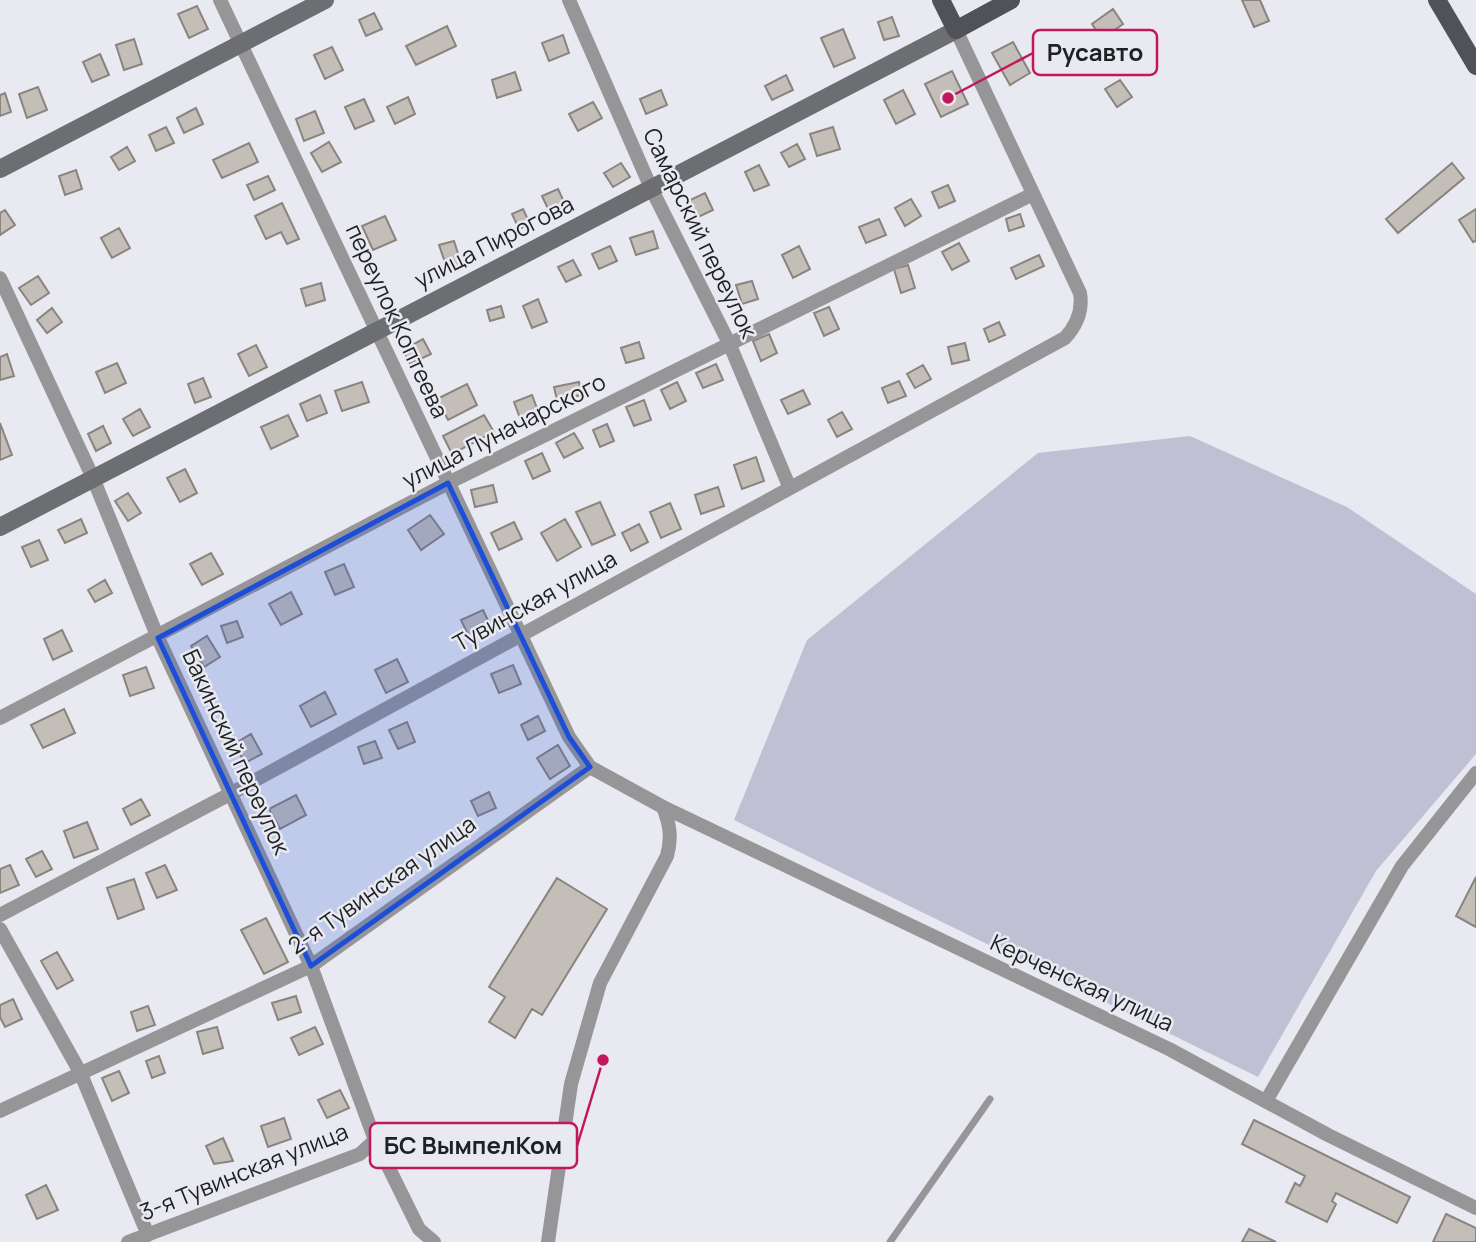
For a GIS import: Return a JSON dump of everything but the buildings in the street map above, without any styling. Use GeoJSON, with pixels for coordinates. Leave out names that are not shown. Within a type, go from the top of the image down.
{"type":"FeatureCollection","features":[{"type":"Feature","properties":{"kind":"main road"},"geometry":{"type":"LineString","coordinates":[[0,169],[325,0]]}},
{"type":"Feature","properties":{"kind":"main road"},"geometry":{"type":"LineString","coordinates":[[941,0],[956,30]]}},
{"type":"Feature","properties":{"kind":"main road","name":"улица Пирогова"},"geometry":{"type":"LineString","coordinates":[[0,527],[1011,0]]}},
{"type":"Feature","properties":{"kind":"main road"},"geometry":{"type":"LineString","coordinates":[[1437,0],[1476,66]]}},
{"type":"Feature","properties":{"kind":"street","name":"переулок Коптеева"},"geometry":{"type":"LineString","coordinates":[[220,0],[519,636],[569,737],[590,767]]}},
{"type":"Feature","properties":{"kind":"street","name":"Самарский переулок"},"geometry":{"type":"LineString","coordinates":[[569,0],[651,188],[729,343],[789,486]]}},
{"type":"Feature","properties":{"kind":"street"},"geometry":{"type":"LineString","coordinates":[[956,30],[1033,194]]}},
{"type":"Feature","properties":{"kind":"street","name":"Тувинская улица"},"geometry":{"type":"LineString","coordinates":[[0,915],[230,794],[789,486],[1065,338],[1075,328],[1080,314],[1080,293],[1033,194]]}},
{"type":"Feature","properties":{"kind":"street","name":"улица Луначарского"},"geometry":{"type":"LineString","coordinates":[[0,718],[158,638],[448,484],[1033,194]]}},
{"type":"Feature","properties":{"kind":"street","name":"Бакинский переулок"},"geometry":{"type":"LineString","coordinates":[[0,278],[93,478],[158,638],[311,965],[375,1140],[419,1228],[434,1242]]}},
{"type":"Feature","properties":{"kind":"street","name":"Керченская улица"},"geometry":{"type":"LineString","coordinates":[[590,767],[663,807],[1169,1049],[1476,1208]]}},
{"type":"Feature","properties":{"kind":"street","name":"2-я Тувинская улица"},"geometry":{"type":"LineString","coordinates":[[0,1111],[311,965],[590,767]]}},
{"type":"Feature","properties":{"kind":"street"},"geometry":{"type":"LineString","coordinates":[[1266,1101],[1402,866],[1476,774]]}},
{"type":"Feature","properties":{"kind":"street"},"geometry":{"type":"LineString","coordinates":[[548,1242],[571,1084],[600,983],[667,856],[671,840],[670,824],[663,807]]}},
{"type":"Feature","properties":{"kind":"street"},"geometry":{"type":"LineString","coordinates":[[0,929],[80,1072],[148,1235]]}},
{"type":"Feature","properties":{"kind":"street","name":"3-я Тувинская улица"},"geometry":{"type":"LineString","coordinates":[[128,1242],[360,1154],[375,1140]]}},
{"type":"Feature","properties":{"kind":"lane"},"geometry":{"type":"LineString","coordinates":[[890,1242],[990,1099]]}},
{"type":"Feature","properties":{"kind":"highlighted area"},"geometry":{"type":"Polygon","coordinates":[[[448,483],[569,737],[590,767],[311,966],[158,638],[448,483]]]}},
{"type":"Feature","properties":{"kind":"shaded area"},"geometry":{"type":"Polygon","coordinates":[[[1190,436],[1347,507],[1476,594],[1476,754],[1376,871],[1258,1077],[734,820],[807,640],[1038,453],[1190,436]]]}},
{"type":"Feature","properties":{"kind":"place","name":"Русавто"},"geometry":{"type":"Point","coordinates":[948,98]}},
{"type":"Feature","properties":{"kind":"place","name":"БС ВымпелКом"},"geometry":{"type":"Point","coordinates":[603,1060]}}]}
